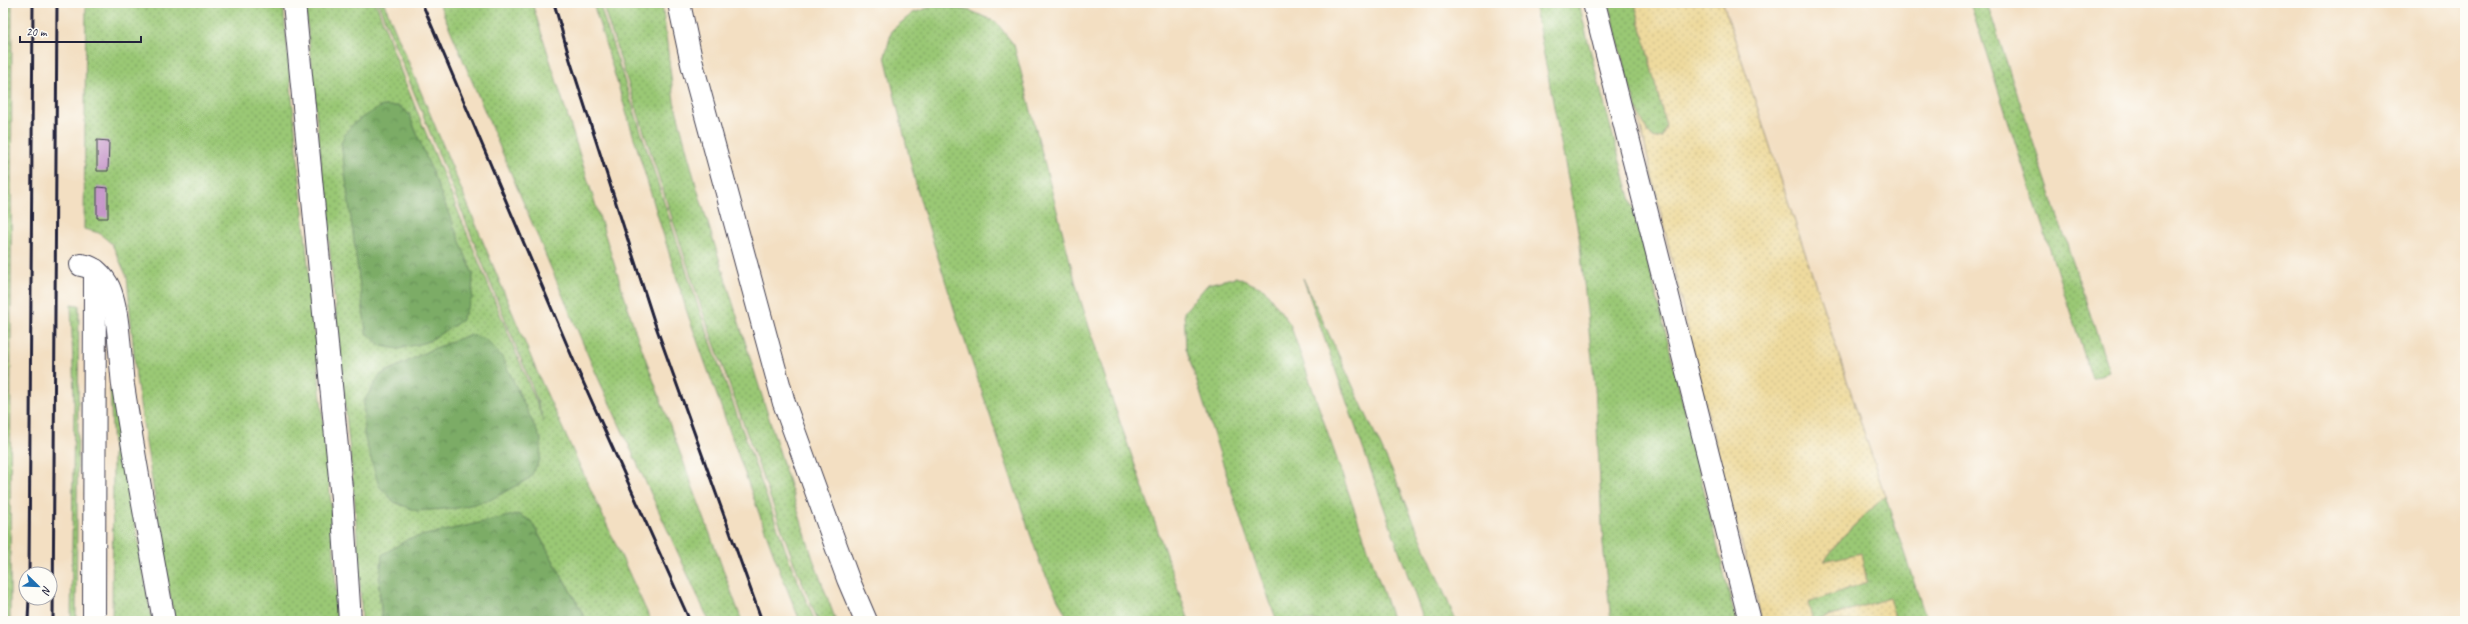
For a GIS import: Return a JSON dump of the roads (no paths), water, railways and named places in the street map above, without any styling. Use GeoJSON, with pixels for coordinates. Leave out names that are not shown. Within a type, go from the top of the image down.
{"type":"FeatureCollection","features":[{"type":"Feature","properties":{"kind":"lane"},"geometry":{"type":"LineString","coordinates":[[294,3],[342,499],[350,621]]}},
{"type":"Feature","properties":{"kind":"lane"},"geometry":{"type":"LineString","coordinates":[[679,3],[694,72],[784,403],[848,579],[866,621]]}},
{"type":"Feature","properties":{"kind":"lane"},"geometry":{"type":"LineString","coordinates":[[1594,3],[1750,621]]}},
{"type":"Feature","properties":{"kind":"lane"},"geometry":{"type":"LineString","coordinates":[[94,621],[88,268],[107,284],[113,306],[124,385],[164,621]]}},
{"type":"Feature","properties":{"kind":"railway"},"geometry":{"type":"LineString","coordinates":[[29,566],[33,3]]}},
{"type":"Feature","properties":{"kind":"railway"},"geometry":{"type":"LineString","coordinates":[[53,621],[57,3]]}},
{"type":"Feature","properties":{"kind":"railway"},"geometry":{"type":"LineString","coordinates":[[422,3],[576,366],[690,621]]}},
{"type":"Feature","properties":{"kind":"railway"},"geometry":{"type":"LineString","coordinates":[[554,3],[570,60],[654,321],[762,621]]}},
{"type":"Feature","properties":{"kind":"railway"},"geometry":{"type":"LineString","coordinates":[[28,621],[29,606]]}}]}
